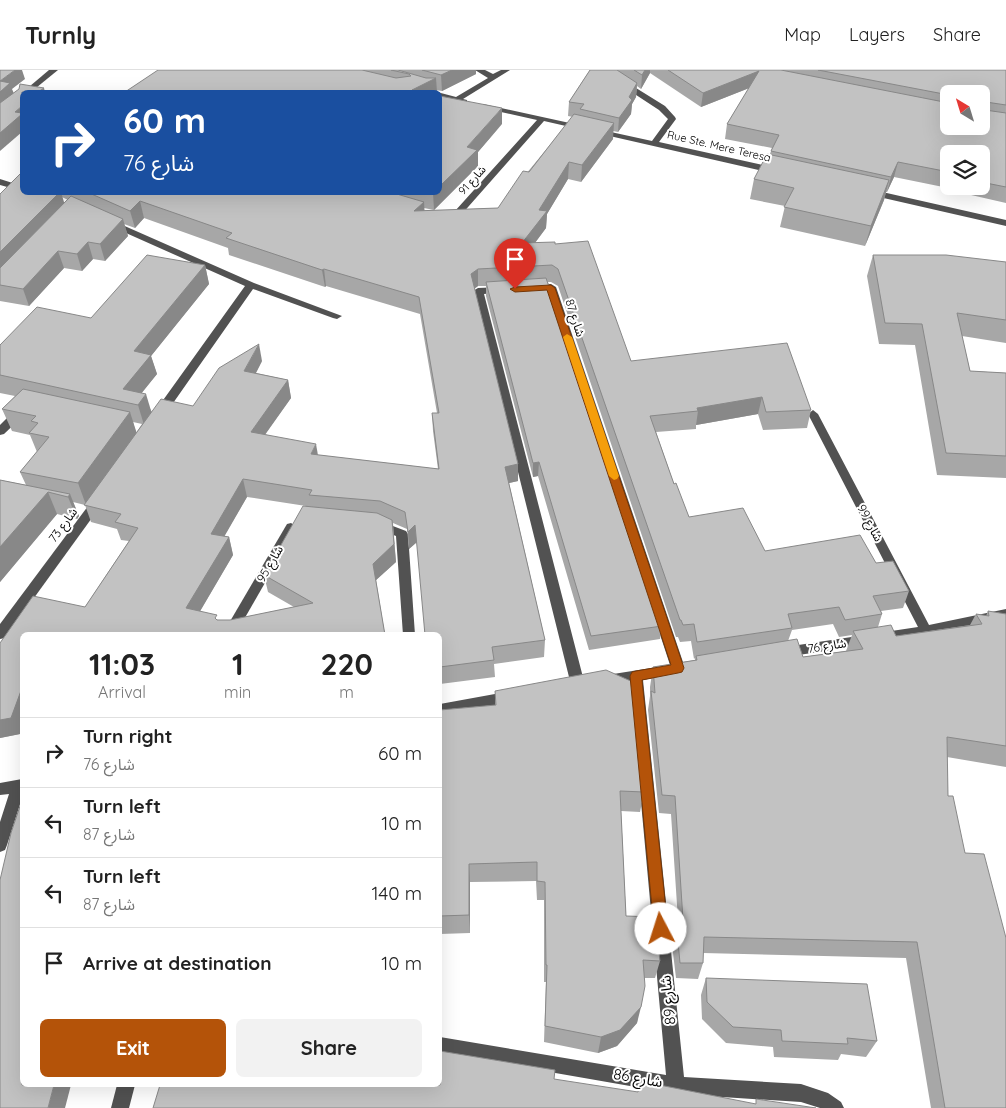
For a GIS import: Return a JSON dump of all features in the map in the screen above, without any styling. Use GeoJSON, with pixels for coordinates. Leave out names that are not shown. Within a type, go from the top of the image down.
{"type":"FeatureCollection","features":[{"type":"Feature","properties":{"kind":"street"},"geometry":{"type":"LineString","coordinates":[[30,90],[54,70]]}},
{"type":"Feature","properties":{"kind":"street"},"geometry":{"type":"LineString","coordinates":[[479,70],[493,76]]}},
{"type":"Feature","properties":{"kind":"street"},"geometry":{"type":"LineString","coordinates":[[456,100],[493,76],[506,70]]}},
{"type":"Feature","properties":{"kind":"street"},"geometry":{"type":"LineString","coordinates":[[602,70],[662,108],[672,119],[654,143]]}},
{"type":"Feature","properties":{"kind":"street","name":"Rue Ste. Mere Teresa"},"geometry":{"type":"LineString","coordinates":[[442,96],[787,173]]}},
{"type":"Feature","properties":{"kind":"street","name":"شارع 91"},"geometry":{"type":"LineString","coordinates":[[439,214],[458,213],[542,119]]}},
{"type":"Feature","properties":{"kind":"street"},"geometry":{"type":"LineString","coordinates":[[0,182],[20,189]]}},
{"type":"Feature","properties":{"kind":"street"},"geometry":{"type":"LineString","coordinates":[[863,190],[1006,223]]}},
{"type":"Feature","properties":{"kind":"street"},"geometry":{"type":"LineString","coordinates":[[101,218],[250,285],[337,316]]}},
{"type":"Feature","properties":{"kind":"street"},"geometry":{"type":"LineString","coordinates":[[153,423],[250,285]]}},
{"type":"Feature","properties":{"kind":"street","name":"شارع 87"},"geometry":{"type":"LineString","coordinates":[[551,288],[683,668],[636,676],[583,684],[478,291],[551,288]]}},
{"type":"Feature","properties":{"kind":"street"},"geometry":{"type":"LineString","coordinates":[[0,430],[24,408],[30,405]]}},
{"type":"Feature","properties":{"kind":"street","name":"شارع 99"},"geometry":{"type":"LineString","coordinates":[[813,414],[926,631]]}},
{"type":"Feature","properties":{"kind":"street","name":"شارع 73"},"geometry":{"type":"LineString","coordinates":[[0,634],[85,512],[107,488]]}},
{"type":"Feature","properties":{"kind":"street","name":"شارع 95"},"geometry":{"type":"LineString","coordinates":[[230,632],[297,517]]}},
{"type":"Feature","properties":{"kind":"street"},"geometry":{"type":"LineString","coordinates":[[363,523],[382,524],[402,534],[409,632]]}},
{"type":"Feature","properties":{"kind":"street","name":"شارع 76"},"geometry":{"type":"LineString","coordinates":[[773,654],[926,631],[1006,614]]}},
{"type":"Feature","properties":{"kind":"street","name":"شارع 89"},"geometry":{"type":"LineString","coordinates":[[636,676],[676,1084]]}},
{"type":"Feature","properties":{"kind":"street"},"geometry":{"type":"LineString","coordinates":[[442,710],[523,695]]}},
{"type":"Feature","properties":{"kind":"street"},"geometry":{"type":"LineString","coordinates":[[0,789],[20,786]]}},
{"type":"Feature","properties":{"kind":"street"},"geometry":{"type":"LineString","coordinates":[[0,845],[20,789]]}},
{"type":"Feature","properties":{"kind":"street","name":"شارع 86"},"geometry":{"type":"LineString","coordinates":[[442,1045],[676,1084],[801,1093],[822,1099],[835,1108]]}},
{"type":"Feature","properties":{"kind":"street"},"geometry":{"type":"LineString","coordinates":[[120,1108],[125,1087]]}},
{"type":"Feature","properties":{"kind":"building"},"geometry":{"type":"Polygon","coordinates":[[[0,70],[15,70],[0,81],[0,70]]]}},
{"type":"Feature","properties":{"kind":"building"},"geometry":{"type":"Polygon","coordinates":[[[158,70],[362,70],[396,78],[411,76],[391,70],[398,70],[426,78],[436,78],[412,90],[128,90],[158,70]]]}},
{"type":"Feature","properties":{"kind":"building"},"geometry":{"type":"Polygon","coordinates":[[[422,70],[452,70],[441,75],[422,70]]]}},
{"type":"Feature","properties":{"kind":"building"},"geometry":{"type":"Polygon","coordinates":[[[590,70],[617,70],[637,83],[629,97],[632,100],[619,118],[580,109],[584,104],[569,102],[590,70]]]}},
{"type":"Feature","properties":{"kind":"building"},"geometry":{"type":"Polygon","coordinates":[[[634,70],[645,70],[642,75],[634,70]]]}},
{"type":"Feature","properties":{"kind":"building"},"geometry":{"type":"Polygon","coordinates":[[[668,70],[781,70],[940,101],[940,135],[990,135],[990,111],[1006,113],[1006,187],[990,184],[990,145],[940,145],[940,170],[898,162],[891,177],[771,151],[779,135],[727,124],[759,71],[703,93],[668,70]]]}},
{"type":"Feature","properties":{"kind":"building"},"geometry":{"type":"Polygon","coordinates":[[[818,70],[1006,70],[1006,105],[990,103],[990,85],[940,85],[940,93],[818,70]]]}},
{"type":"Feature","properties":{"kind":"building"},"geometry":{"type":"Polygon","coordinates":[[[0,81],[10,83],[0,92],[0,81]]]}},
{"type":"Feature","properties":{"kind":"building"},"geometry":{"type":"Polygon","coordinates":[[[20,84],[44,88],[41,90],[20,90],[20,108],[15,112],[20,113],[20,116],[0,133],[0,103],[19,89],[20,84]]]}},
{"type":"Feature","properties":{"kind":"building"},"geometry":{"type":"Polygon","coordinates":[[[442,96],[502,108],[467,147],[477,150],[442,184],[442,96]]]}},
{"type":"Feature","properties":{"kind":"building"},"geometry":{"type":"Polygon","coordinates":[[[574,114],[614,123],[582,165],[569,162],[539,210],[547,211],[522,243],[555,242],[555,244],[588,241],[631,361],[787,343],[811,410],[766,412],[762,397],[697,408],[698,411],[650,416],[674,484],[676,483],[689,517],[743,508],[765,551],[860,535],[876,563],[893,561],[909,591],[873,596],[882,614],[845,620],[839,607],[788,614],[792,628],[697,642],[694,624],[683,625],[680,620],[558,269],[552,265],[478,269],[471,274],[518,464],[505,467],[545,640],[492,647],[494,660],[442,667],[442,632],[425,632],[415,525],[408,532],[405,512],[380,501],[309,495],[312,490],[243,479],[211,534],[229,537],[186,608],[217,615],[215,618],[217,620],[230,620],[313,603],[264,575],[303,506],[377,513],[392,520],[394,544],[373,564],[384,632],[20,632],[20,693],[11,718],[0,720],[0,643],[33,596],[85,607],[138,528],[115,522],[121,514],[84,505],[161,399],[193,406],[219,368],[259,344],[244,371],[288,380],[251,432],[316,444],[311,454],[439,469],[432,413],[439,413],[419,297],[322,270],[226,238],[232,233],[140,201],[130,211],[94,195],[400,195],[424,202],[414,211],[498,208],[523,171],[529,172],[574,114]]]}},
{"type":"Feature","properties":{"kind":"building"},"geometry":{"type":"Polygon","coordinates":[[[767,154],[889,180],[871,226],[784,207],[794,188],[754,179],[767,154]]]}},
{"type":"Feature","properties":{"kind":"building"},"geometry":{"type":"Polygon","coordinates":[[[20,174],[20,195],[57,195],[0,252],[0,194],[20,174]]]}},
{"type":"Feature","properties":{"kind":"building"},"geometry":{"type":"Polygon","coordinates":[[[71,196],[123,219],[100,244],[88,242],[77,254],[58,251],[23,289],[0,285],[0,268],[71,196]]]}},
{"type":"Feature","properties":{"kind":"building"},"geometry":{"type":"Polygon","coordinates":[[[147,255],[205,265],[134,351],[151,355],[123,389],[146,394],[138,405],[0,375],[0,345],[37,307],[91,318],[147,255]]]}},
{"type":"Feature","properties":{"kind":"building"},"geometry":{"type":"Polygon","coordinates":[[[873,255],[946,255],[1006,262],[1006,320],[957,313],[970,371],[1006,373],[1006,456],[946,453],[922,324],[885,323],[873,255]]]}},
{"type":"Feature","properties":{"kind":"building"},"geometry":{"type":"Polygon","coordinates":[[[546,278],[662,626],[591,636],[539,462],[533,463],[486,282],[546,278]]]}},
{"type":"Feature","properties":{"kind":"building"},"geometry":{"type":"Polygon","coordinates":[[[23,389],[130,412],[78,483],[20,472],[49,437],[29,433],[38,423],[31,421],[36,416],[2,409],[23,389]]]}},
{"type":"Feature","properties":{"kind":"building"},"geometry":{"type":"Polygon","coordinates":[[[0,480],[70,494],[68,497],[48,492],[0,547],[0,480]]]}},
{"type":"Feature","properties":{"kind":"building"},"geometry":{"type":"Polygon","coordinates":[[[988,611],[1006,614],[1006,746],[947,737],[948,796],[953,796],[965,853],[984,854],[1006,938],[1006,1108],[945,1108],[917,942],[704,937],[703,963],[680,963],[676,920],[683,920],[675,796],[662,795],[651,691],[655,693],[653,667],[697,660],[696,656],[797,639],[803,657],[863,649],[853,631],[891,625],[896,636],[982,624],[976,614],[989,616],[988,611]]]}},
{"type":"Feature","properties":{"kind":"building"},"geometry":{"type":"Polygon","coordinates":[[[606,670],[633,682],[644,792],[620,791],[626,916],[655,917],[660,961],[643,960],[645,986],[641,1007],[620,1030],[601,1037],[545,1026],[547,965],[545,882],[537,881],[537,862],[469,864],[469,915],[442,916],[442,710],[496,705],[495,691],[606,670]]]}},
{"type":"Feature","properties":{"kind":"building"},"geometry":{"type":"Polygon","coordinates":[[[20,806],[20,1087],[53,1087],[48,1108],[0,1108],[0,880],[11,833],[20,806]]]}},
{"type":"Feature","properties":{"kind":"building"},"geometry":{"type":"Polygon","coordinates":[[[706,978],[867,984],[877,1041],[847,1038],[848,1044],[782,1041],[781,1030],[733,1027],[707,1002],[706,978]]]}},
{"type":"Feature","properties":{"kind":"building"},"geometry":{"type":"Polygon","coordinates":[[[442,1051],[555,1070],[554,1079],[638,1092],[639,1081],[756,1104],[756,1099],[816,1108],[153,1108],[159,1087],[442,1087],[442,1051]]]}},
{"type":"Feature","properties":{"kind":"slow traffic"},"geometry":{"type":"LineString","coordinates":[[567,337],[614,476]]}},
{"type":"Feature","properties":{"kind":"route"},"geometry":{"type":"LineString","coordinates":[[515,289],[551,288],[678,668],[636,676],[661,929]]}}]}
